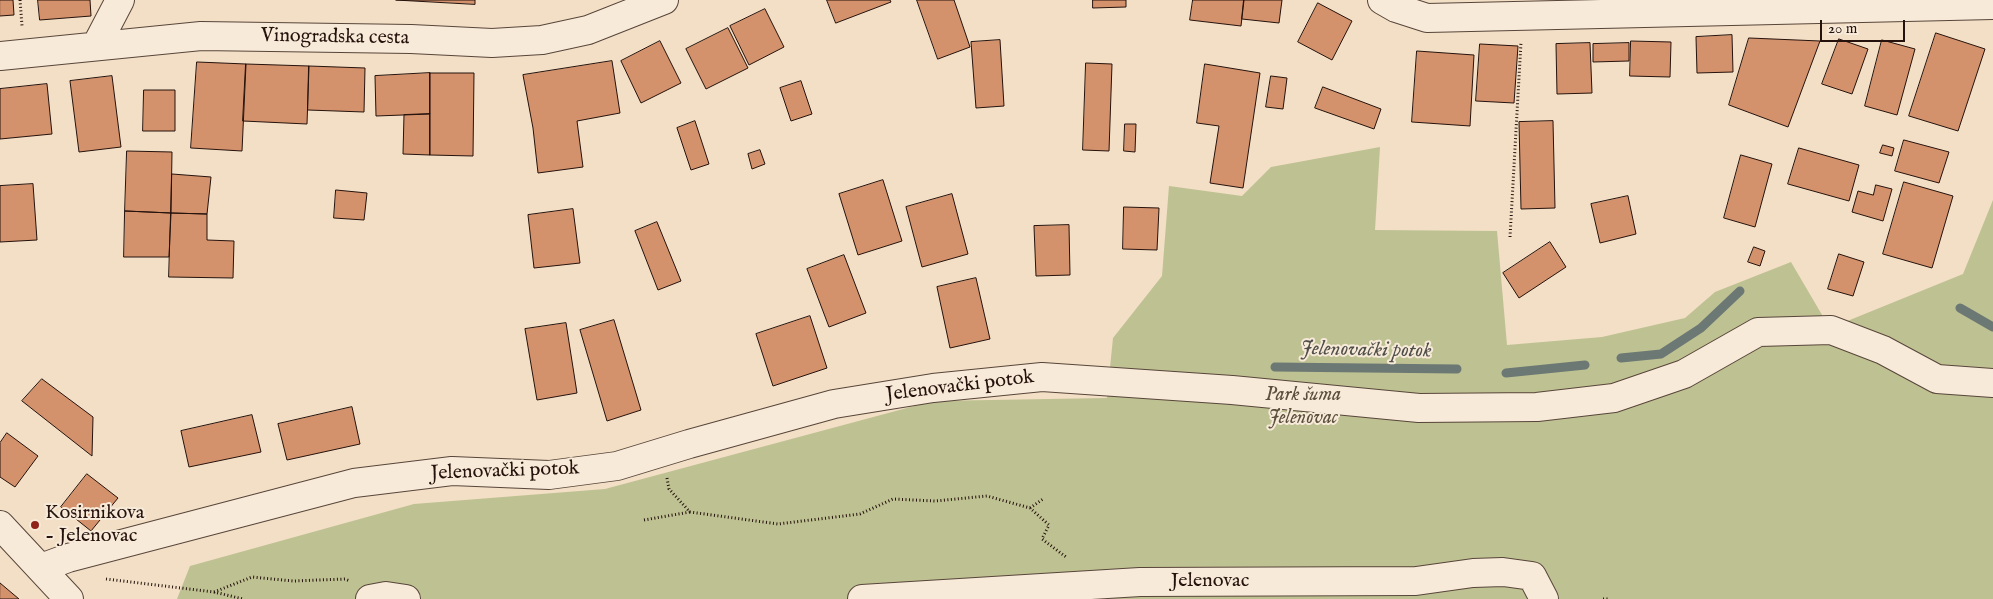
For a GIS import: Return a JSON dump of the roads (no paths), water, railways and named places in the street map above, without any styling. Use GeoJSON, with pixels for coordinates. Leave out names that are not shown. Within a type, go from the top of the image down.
{"type":"FeatureCollection","features":[{"type":"Feature","properties":{"kind":"street"},"geometry":{"type":"LineString","coordinates":[[96,46],[120,0]]}},
{"type":"Feature","properties":{"kind":"street","name":"Vinogradska cesta"},"geometry":{"type":"LineString","coordinates":[[0,56],[201,36],[492,43],[542,40],[588,30],[664,0]]}},
{"type":"Feature","properties":{"kind":"street"},"geometry":{"type":"LineString","coordinates":[[1382,0],[1396,8],[1427,18],[1465,9],[1993,5]]}},
{"type":"Feature","properties":{"kind":"street","name":"Jelenovački potok"},"geometry":{"type":"LineString","coordinates":[[41,568],[68,558],[354,483],[452,472],[549,475],[618,466],[834,404],[932,388],[1042,377],[1232,390],[1419,408],[1537,406],[1614,398],[1684,374],[1758,332],[1831,330],[1883,350],[1937,379],[1993,383]]}},
{"type":"Feature","properties":{"kind":"street"},"geometry":{"type":"LineString","coordinates":[[0,525],[69,599]]}},
{"type":"Feature","properties":{"kind":"street","name":"Jelenovac"},"geometry":{"type":"LineString","coordinates":[[862,599],[1140,582],[1416,581],[1473,573],[1503,572],[1532,576],[1544,599]]}},
{"type":"Feature","properties":{"kind":"waterway","name":"Jelenovački potok"},"geometry":{"type":"LineString","coordinates":[[1621,358],[1661,354],[1701,328],[1740,291]]}},
{"type":"Feature","properties":{"kind":"waterway","name":"Jelenovački potok"},"geometry":{"type":"LineString","coordinates":[[1960,308],[1993,327]]}},
{"type":"Feature","properties":{"kind":"waterway","name":"Jelenovački potok"},"geometry":{"type":"LineString","coordinates":[[1506,373],[1585,365]]}},
{"type":"Feature","properties":{"kind":"waterway","name":"Jelenovački potok"},"geometry":{"type":"LineString","coordinates":[[1275,367],[1457,369]]}},
{"type":"Feature","properties":{"kind":"place","name":"Kosirnikova - Jelenovac"},"geometry":{"type":"Point","coordinates":[35,525]}},
{"type":"Feature","properties":{"kind":"park label","name":"Park šuma Jelenovac"},"geometry":{"type":"Point","coordinates":[1303,408]}}]}
